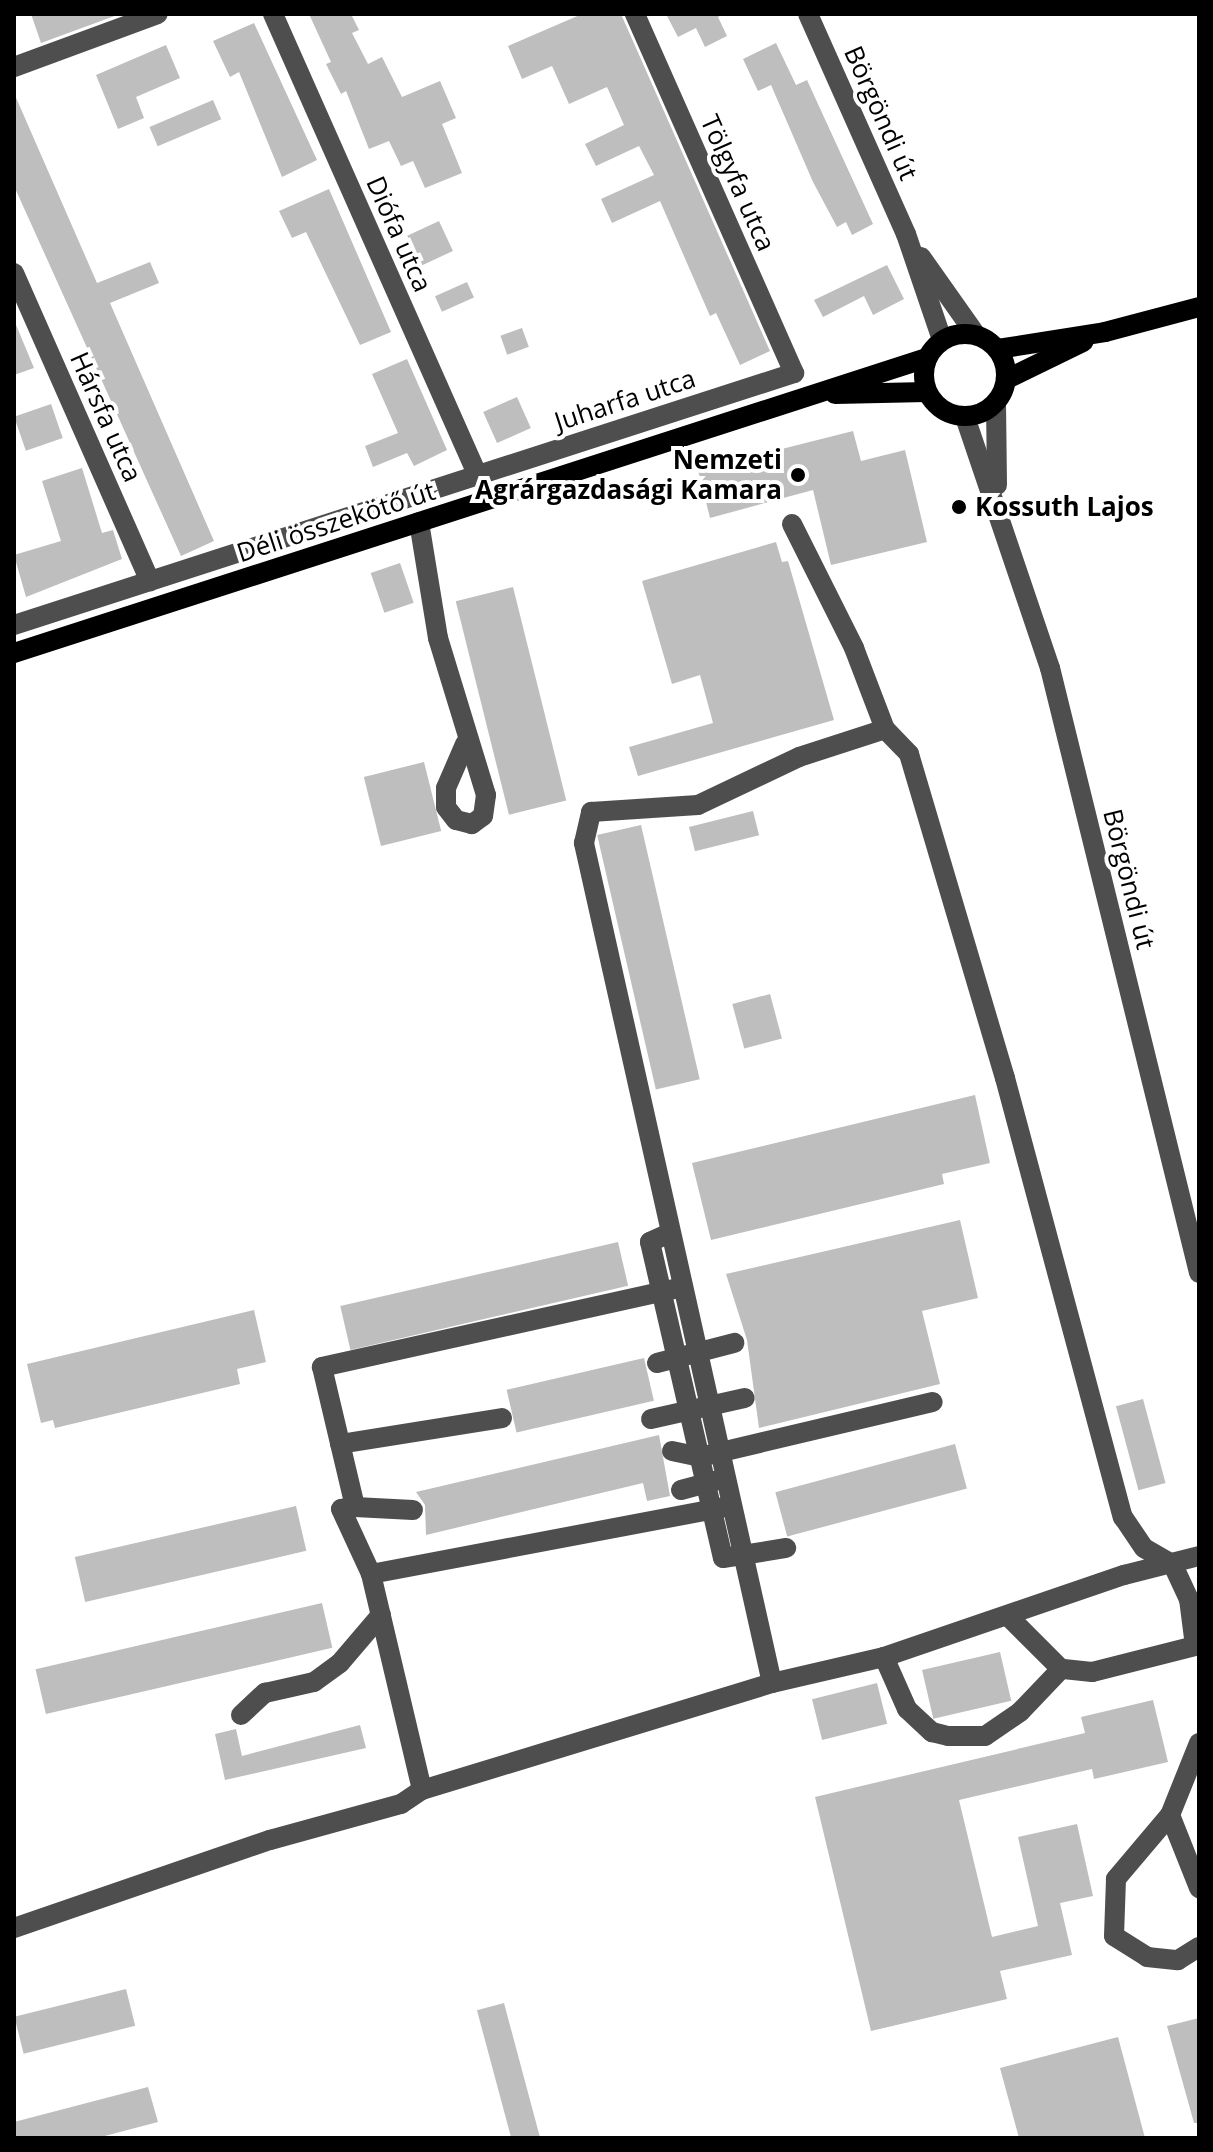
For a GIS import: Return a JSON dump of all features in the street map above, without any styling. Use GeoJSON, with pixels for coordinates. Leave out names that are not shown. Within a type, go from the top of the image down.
{"type":"FeatureCollection","features":[{"type":"Feature","properties":{"kind":"main road"},"geometry":{"type":"LineString","coordinates":[[998,349],[1105,332],[1199,307]]}},
{"type":"Feature","properties":{"kind":"main road"},"geometry":{"type":"LineString","coordinates":[[1007,379],[998,349],[976,335],[942,340],[927,358],[927,392],[942,410],[965,417],[996,403],[1007,379],[1105,332]]}},
{"type":"Feature","properties":{"kind":"main road","name":"Déli összekötő út"},"geometry":{"type":"LineString","coordinates":[[14,653],[927,358]]}},
{"type":"Feature","properties":{"kind":"main road","name":"Déli összekötő út"},"geometry":{"type":"LineString","coordinates":[[811,395],[927,392]]}},
{"type":"Feature","properties":{"kind":"street"},"geometry":{"type":"LineString","coordinates":[[14,67],[158,14]]}},
{"type":"Feature","properties":{"kind":"street","name":"Diófa utca"},"geometry":{"type":"LineString","coordinates":[[273,14],[477,474]]}},
{"type":"Feature","properties":{"kind":"street","name":"Tölgyfa utca"},"geometry":{"type":"LineString","coordinates":[[635,14],[794,373]]}},
{"type":"Feature","properties":{"kind":"street","name":"Börgöndi út"},"geometry":{"type":"LineString","coordinates":[[808,14],[906,234],[942,340]]}},
{"type":"Feature","properties":{"kind":"street","name":"Börgöndi út"},"geometry":{"type":"LineString","coordinates":[[906,234],[976,335]]}},
{"type":"Feature","properties":{"kind":"street","name":"Hársfa utca"},"geometry":{"type":"LineString","coordinates":[[14,273],[150,581]]}},
{"type":"Feature","properties":{"kind":"street","name":"Juharfa utca"},"geometry":{"type":"LineString","coordinates":[[14,625],[794,373]]}},
{"type":"Feature","properties":{"kind":"street","name":"Börgöndi út"},"geometry":{"type":"LineString","coordinates":[[996,403],[997,501]]}},
{"type":"Feature","properties":{"kind":"street","name":"Börgöndi út"},"geometry":{"type":"LineString","coordinates":[[965,417],[997,501],[1050,668],[1199,1273]]}},
{"type":"Feature","properties":{"kind":"street"},"geometry":{"type":"LineString","coordinates":[[419,522],[438,638],[465,744]]}},
{"type":"Feature","properties":{"kind":"street"},"geometry":{"type":"LineString","coordinates":[[792,524],[854,648],[885,729],[909,754],[1005,1078],[1123,1517],[1144,1548],[1173,1565],[1189,1599],[1197,1655],[1092,1672],[1061,1669],[1010,1618]]}},
{"type":"Feature","properties":{"kind":"street"},"geometry":{"type":"LineString","coordinates":[[772,1683],[744,1556],[722,1507],[716,1481],[700,1457],[689,1412],[667,1360],[673,1291],[670,1233],[585,857],[591,812],[698,805],[799,757],[885,729]]}},
{"type":"Feature","properties":{"kind":"street"},"geometry":{"type":"LineString","coordinates":[[673,1291],[697,1350],[720,1452],[716,1481]]}},
{"type":"Feature","properties":{"kind":"street"},"geometry":{"type":"LineString","coordinates":[[355,1507],[322,1367],[673,1291]]}},
{"type":"Feature","properties":{"kind":"street"},"geometry":{"type":"LineString","coordinates":[[667,1360],[734,1343]]}},
{"type":"Feature","properties":{"kind":"street"},"geometry":{"type":"LineString","coordinates":[[651,1419],[745,1398]]}},
{"type":"Feature","properties":{"kind":"street"},"geometry":{"type":"LineString","coordinates":[[672,1451],[700,1457],[933,1402]]}},
{"type":"Feature","properties":{"kind":"street"},"geometry":{"type":"LineString","coordinates":[[340,1444],[502,1418]]}},
{"type":"Feature","properties":{"kind":"street"},"geometry":{"type":"LineString","coordinates":[[681,1490],[716,1481]]}},
{"type":"Feature","properties":{"kind":"street"},"geometry":{"type":"LineString","coordinates":[[371,1574],[722,1507]]}},
{"type":"Feature","properties":{"kind":"street"},"geometry":{"type":"LineString","coordinates":[[413,1510],[341,1509],[371,1574],[422,1790]]}},
{"type":"Feature","properties":{"kind":"street"},"geometry":{"type":"LineString","coordinates":[[744,1556],[786,1548]]}},
{"type":"Feature","properties":{"kind":"street"},"geometry":{"type":"LineString","coordinates":[[14,1928],[270,1840],[401,1804],[422,1790],[772,1683],[884,1657],[1010,1618],[1124,1575],[1199,1556]]}},
{"type":"Feature","properties":{"kind":"street"},"geometry":{"type":"LineString","coordinates":[[241,1715],[265,1693],[323,1676],[369,1636],[381,1615]]}},
{"type":"Feature","properties":{"kind":"street"},"geometry":{"type":"LineString","coordinates":[[884,1657],[907,1709],[932,1732],[948,1736],[985,1736],[1020,1712],[1061,1669]]}},
{"type":"Feature","properties":{"kind":"street"},"geometry":{"type":"LineString","coordinates":[[1199,1743],[1170,1815],[1116,1879],[1114,1936],[1147,1957],[1178,1960],[1199,1947]]}},
{"type":"Feature","properties":{"kind":"street"},"geometry":{"type":"LineString","coordinates":[[1170,1815],[1199,1888]]}},
{"type":"Feature","properties":{"kind":"building"},"geometry":{"type":"Polygon","coordinates":[[[31,14],[120,14],[41,43],[31,14]]]}},
{"type":"Feature","properties":{"kind":"building"},"geometry":{"type":"Polygon","coordinates":[[[309,14],[351,14],[359,30],[352,33],[368,64],[382,57],[402,97],[440,81],[456,118],[442,124],[462,173],[425,188],[413,161],[401,166],[389,141],[369,149],[346,91],[341,94],[326,64],[331,62],[309,14]]]}},
{"type":"Feature","properties":{"kind":"building"},"geometry":{"type":"Polygon","coordinates":[[[582,14],[621,14],[770,351],[740,365],[716,313],[710,316],[660,201],[612,223],[601,199],[654,175],[639,146],[596,166],[585,144],[624,125],[607,87],[569,104],[552,66],[522,79],[508,46],[582,14]]]}},
{"type":"Feature","properties":{"kind":"building"},"geometry":{"type":"Polygon","coordinates":[[[666,14],[723,14],[718,17],[727,36],[705,47],[696,28],[678,37],[666,14]]]}},
{"type":"Feature","properties":{"kind":"building"},"geometry":{"type":"Polygon","coordinates":[[[254,23],[317,160],[282,177],[239,72],[230,77],[213,41],[254,23]]]}},
{"type":"Feature","properties":{"kind":"building"},"geometry":{"type":"Polygon","coordinates":[[[776,43],[796,85],[807,80],[873,224],[852,235],[846,222],[837,227],[813,182],[771,85],[758,91],[743,59],[776,43]]]}},
{"type":"Feature","properties":{"kind":"building"},"geometry":{"type":"Polygon","coordinates":[[[166,45],[180,78],[136,97],[144,118],[118,129],[96,75],[166,45]]]}},
{"type":"Feature","properties":{"kind":"building"},"geometry":{"type":"Polygon","coordinates":[[[14,93],[97,283],[150,262],[159,283],[110,303],[214,541],[181,556],[14,186],[14,93]]]}},
{"type":"Feature","properties":{"kind":"building"},"geometry":{"type":"Polygon","coordinates":[[[213,100],[221,119],[158,146],[149,127],[213,100]]]}},
{"type":"Feature","properties":{"kind":"building"},"geometry":{"type":"Polygon","coordinates":[[[329,189],[391,332],[360,345],[306,232],[292,238],[279,211],[329,189]]]}},
{"type":"Feature","properties":{"kind":"building"},"geometry":{"type":"Polygon","coordinates":[[[439,221],[453,251],[421,266],[407,236],[439,221]]]}},
{"type":"Feature","properties":{"kind":"building"},"geometry":{"type":"Polygon","coordinates":[[[887,265],[904,299],[873,315],[864,296],[823,317],[814,300],[887,265]]]}},
{"type":"Feature","properties":{"kind":"building"},"geometry":{"type":"Polygon","coordinates":[[[467,282],[474,298],[442,312],[435,296],[467,282]]]}},
{"type":"Feature","properties":{"kind":"building"},"geometry":{"type":"Polygon","coordinates":[[[14,320],[34,368],[14,375],[14,320]]]}},
{"type":"Feature","properties":{"kind":"building"},"geometry":{"type":"Polygon","coordinates":[[[522,328],[529,347],[507,355],[500,336],[522,328]]]}},
{"type":"Feature","properties":{"kind":"building"},"geometry":{"type":"Polygon","coordinates":[[[407,359],[447,450],[414,466],[407,453],[373,467],[365,446],[398,433],[372,374],[407,359]]]}},
{"type":"Feature","properties":{"kind":"building"},"geometry":{"type":"Polygon","coordinates":[[[517,397],[531,428],[497,443],[483,412],[517,397]]]}},
{"type":"Feature","properties":{"kind":"building"},"geometry":{"type":"Polygon","coordinates":[[[51,404],[63,438],[26,451],[14,417],[51,404]]]}},
{"type":"Feature","properties":{"kind":"building"},"geometry":{"type":"Polygon","coordinates":[[[853,431],[861,461],[905,450],[927,542],[831,565],[813,490],[710,518],[698,470],[853,431]]]}},
{"type":"Feature","properties":{"kind":"building"},"geometry":{"type":"Polygon","coordinates":[[[82,468],[102,533],[113,530],[122,559],[26,597],[14,555],[61,541],[42,481],[82,468]]]}},
{"type":"Feature","properties":{"kind":"building"},"geometry":{"type":"Polygon","coordinates":[[[776,542],[782,562],[788,561],[834,720],[638,776],[629,747],[713,723],[700,675],[672,684],[642,581],[776,542]]]}},
{"type":"Feature","properties":{"kind":"building"},"geometry":{"type":"Polygon","coordinates":[[[400,563],[414,603],[384,613],[371,573],[400,563]]]}},
{"type":"Feature","properties":{"kind":"building"},"geometry":{"type":"Polygon","coordinates":[[[513,587],[566,800],[509,815],[456,601],[513,587]]]}},
{"type":"Feature","properties":{"kind":"building"},"geometry":{"type":"Polygon","coordinates":[[[424,762],[441,831],[381,846],[364,777],[424,762]]]}},
{"type":"Feature","properties":{"kind":"building"},"geometry":{"type":"Polygon","coordinates":[[[753,811],[759,835],[695,851],[689,827],[753,811]]]}},
{"type":"Feature","properties":{"kind":"building"},"geometry":{"type":"Polygon","coordinates":[[[641,825],[700,1079],[656,1089],[597,835],[641,825]]]}},
{"type":"Feature","properties":{"kind":"building"},"geometry":{"type":"Polygon","coordinates":[[[770,994],[782,1038],[744,1049],[732,1004],[770,994]]]}},
{"type":"Feature","properties":{"kind":"building"},"geometry":{"type":"Polygon","coordinates":[[[975,1095],[990,1163],[942,1174],[944,1184],[711,1240],[692,1163],[975,1095]]]}},
{"type":"Feature","properties":{"kind":"building"},"geometry":{"type":"Polygon","coordinates":[[[960,1220],[978,1298],[922,1311],[940,1384],[759,1428],[747,1340],[726,1274],[960,1220]]]}},
{"type":"Feature","properties":{"kind":"building"},"geometry":{"type":"Polygon","coordinates":[[[618,1242],[628,1286],[350,1350],[340,1306],[618,1242]]]}},
{"type":"Feature","properties":{"kind":"building"},"geometry":{"type":"Polygon","coordinates":[[[254,1310],[266,1362],[237,1369],[240,1384],[55,1428],[53,1420],[41,1423],[27,1364],[254,1310]]]}},
{"type":"Feature","properties":{"kind":"building"},"geometry":{"type":"Polygon","coordinates":[[[644,1358],[654,1401],[517,1433],[507,1390],[644,1358]]]}},
{"type":"Feature","properties":{"kind":"building"},"geometry":{"type":"Polygon","coordinates":[[[1143,1399],[1166,1483],[1138,1490],[1116,1406],[1143,1399]]]}},
{"type":"Feature","properties":{"kind":"building"},"geometry":{"type":"Polygon","coordinates":[[[659,1435],[670,1496],[647,1501],[643,1483],[426,1535],[425,1505],[416,1492],[659,1435]]]}},
{"type":"Feature","properties":{"kind":"building"},"geometry":{"type":"Polygon","coordinates":[[[955,1444],[967,1488],[787,1537],[775,1492],[955,1444]]]}},
{"type":"Feature","properties":{"kind":"building"},"geometry":{"type":"Polygon","coordinates":[[[296,1506],[306,1551],[85,1602],[75,1557],[296,1506]]]}},
{"type":"Feature","properties":{"kind":"building"},"geometry":{"type":"Polygon","coordinates":[[[322,1603],[332,1648],[46,1714],[36,1669],[322,1603]]]}},
{"type":"Feature","properties":{"kind":"building"},"geometry":{"type":"Polygon","coordinates":[[[1000,1652],[1011,1701],[933,1719],[922,1670],[1000,1652]]]}},
{"type":"Feature","properties":{"kind":"building"},"geometry":{"type":"Polygon","coordinates":[[[877,1683],[887,1724],[822,1740],[812,1699],[877,1683]]]}},
{"type":"Feature","properties":{"kind":"building"},"geometry":{"type":"Polygon","coordinates":[[[1153,1700],[1168,1762],[1094,1779],[1092,1769],[959,1800],[992,1937],[1038,1926],[1018,1837],[1077,1824],[1093,1896],[1060,1903],[1072,1955],[1000,1971],[1007,1999],[871,2031],[815,1797],[1085,1733],[1081,1717],[1153,1700]]]}},
{"type":"Feature","properties":{"kind":"building"},"geometry":{"type":"Polygon","coordinates":[[[360,1725],[366,1748],[225,1780],[215,1734],[236,1729],[242,1756],[360,1725]]]}},
{"type":"Feature","properties":{"kind":"building"},"geometry":{"type":"Polygon","coordinates":[[[126,1989],[135,2026],[24,2054],[14,2017],[126,1989]]]}},
{"type":"Feature","properties":{"kind":"building"},"geometry":{"type":"Polygon","coordinates":[[[504,2003],[540,2138],[511,2138],[477,2010],[504,2003]]]}},
{"type":"Feature","properties":{"kind":"building"},"geometry":{"type":"Polygon","coordinates":[[[1199,2018],[1199,2123],[1194,2123],[1167,2026],[1199,2018]]]}},
{"type":"Feature","properties":{"kind":"building"},"geometry":{"type":"Polygon","coordinates":[[[1118,2037],[1145,2138],[1019,2138],[1000,2068],[1118,2037]]]}},
{"type":"Feature","properties":{"kind":"building"},"geometry":{"type":"Polygon","coordinates":[[[148,2087],[158,2122],[97,2138],[14,2138],[14,2122],[148,2087]]]}},
{"type":"Feature","properties":{"kind":"place","name":"Nemzeti Agrárgazdasági Kamara"},"geometry":{"type":"Point","coordinates":[798,475]}},
{"type":"Feature","properties":{"kind":"place","name":"Kossuth Lajos"},"geometry":{"type":"Point","coordinates":[959,507]}}]}
